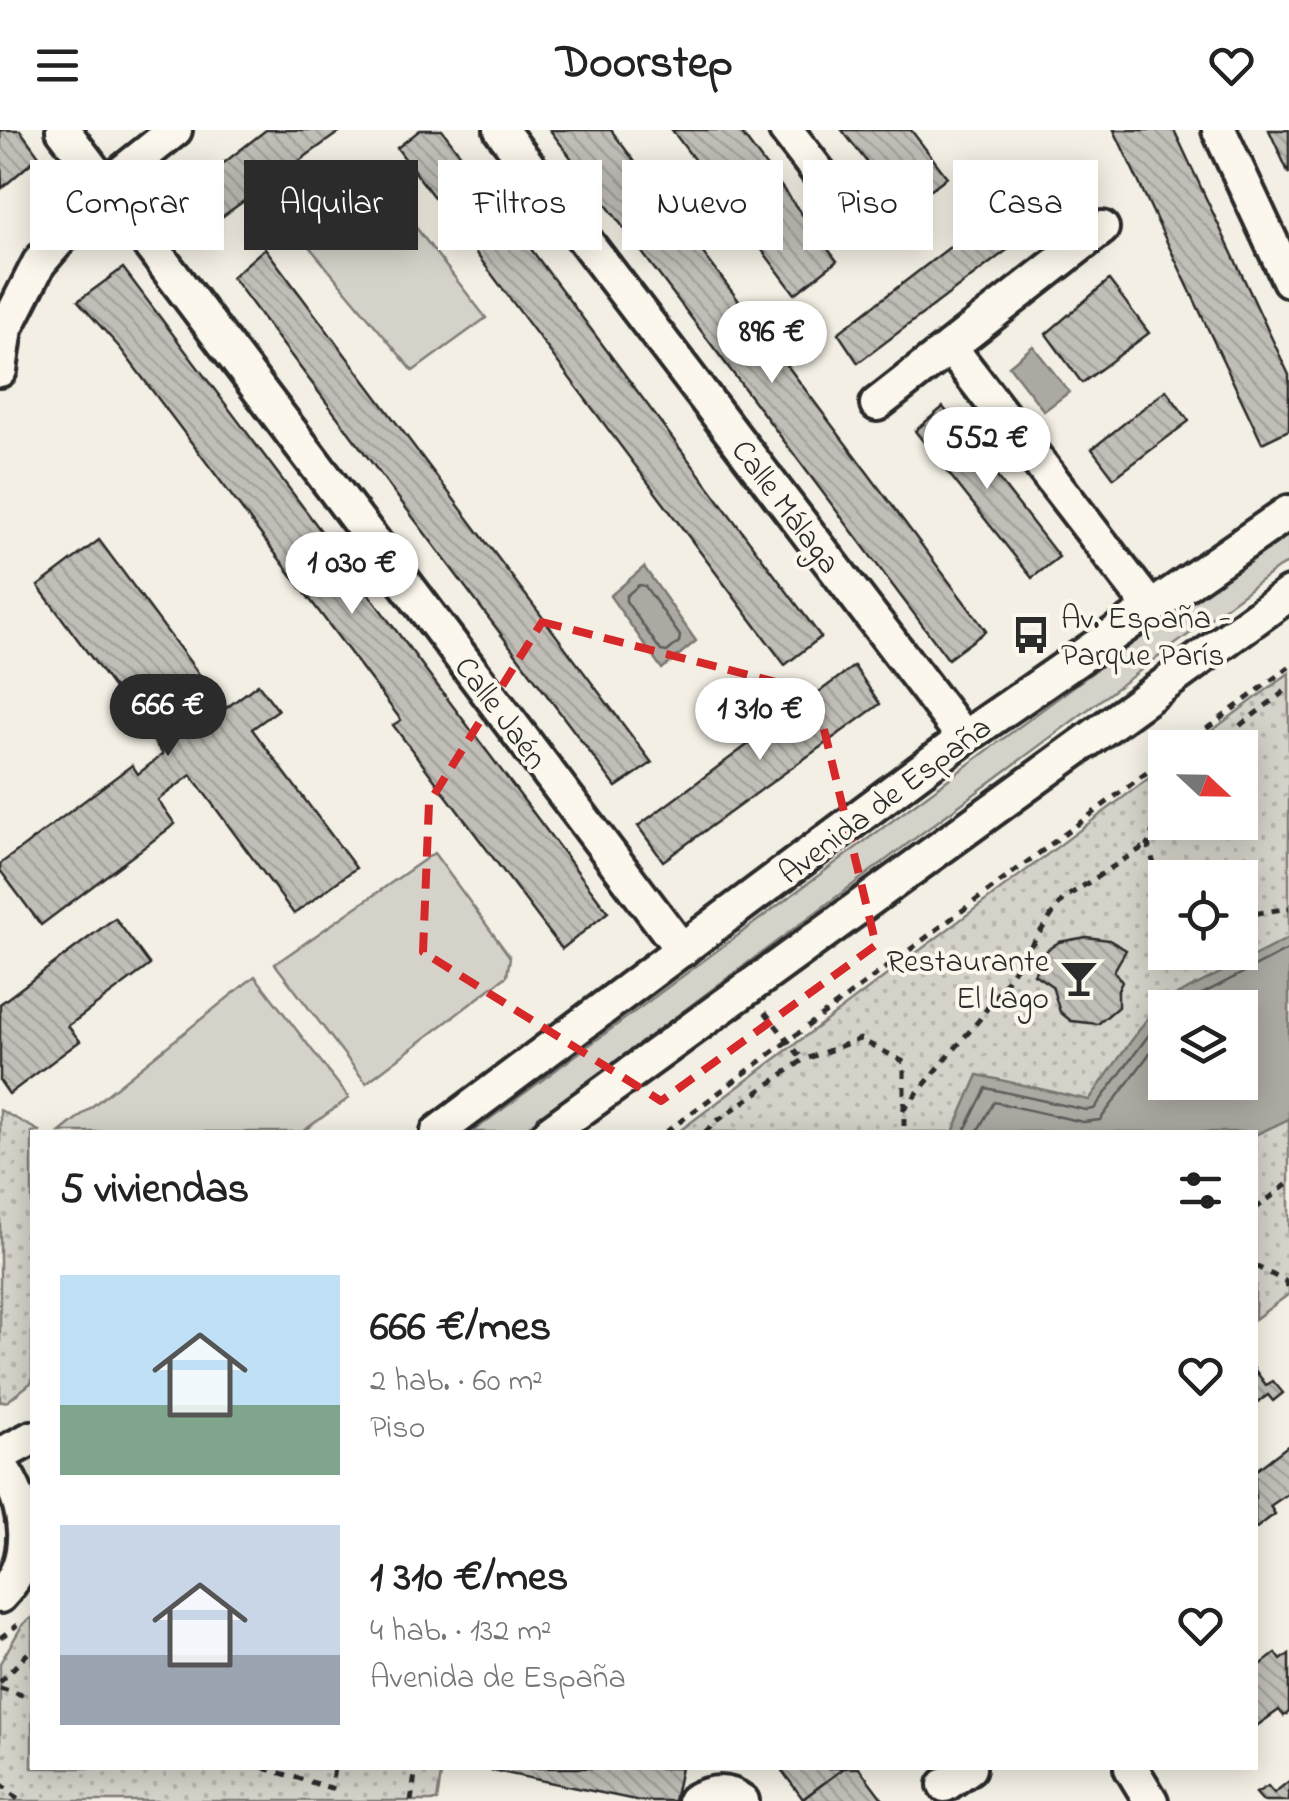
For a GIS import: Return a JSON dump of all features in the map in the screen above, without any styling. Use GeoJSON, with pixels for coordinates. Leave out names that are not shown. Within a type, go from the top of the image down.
{"type":"FeatureCollection","features":[{"type":"Feature","properties":{"kind":"street","name":"Calle Jaén"},"geometry":{"type":"LineString","coordinates":[[63,130],[86,160]]}},
{"type":"Feature","properties":{"kind":"street"},"geometry":{"type":"LineString","coordinates":[[138,160],[175,130]]}},
{"type":"Feature","properties":{"kind":"street","name":"Calle Málaga"},"geometry":{"type":"LineString","coordinates":[[501,130],[964,738]]}},
{"type":"Feature","properties":{"kind":"street"},"geometry":{"type":"LineString","coordinates":[[786,130],[809,160]]}},
{"type":"Feature","properties":{"kind":"street"},"geometry":{"type":"LineString","coordinates":[[1218,130],[1289,280]]}},
{"type":"Feature","properties":{"kind":"street"},"geometry":{"type":"LineString","coordinates":[[877,404],[1102,228]]}},
{"type":"Feature","properties":{"kind":"street"},"geometry":{"type":"LineString","coordinates":[[0,370],[6,328],[39,263],[50,250]]}},
{"type":"Feature","properties":{"kind":"street","name":"Calle Jaén"},"geometry":{"type":"LineString","coordinates":[[153,250],[682,950]]}},
{"type":"Feature","properties":{"kind":"street"},"geometry":{"type":"LineString","coordinates":[[950,347],[1150,607]]}},
{"type":"Feature","properties":{"kind":"street","name":"Avenida de España"},"geometry":{"type":"LineString","coordinates":[[441,1130],[964,738],[1289,512]]}},
{"type":"Feature","properties":{"kind":"street"},"geometry":{"type":"LineString","coordinates":[[553,1130],[1289,594]]}},
{"type":"Feature","properties":{"kind":"street"},"geometry":{"type":"LineString","coordinates":[[0,1455],[30,1439]]}},
{"type":"Feature","properties":{"kind":"street"},"geometry":{"type":"LineString","coordinates":[[0,1465],[15,1486],[28,1548],[8,1589],[0,1596]]}},
{"type":"Feature","properties":{"kind":"street"},"geometry":{"type":"LineString","coordinates":[[1132,1770],[1151,1801]]}},
{"type":"Feature","properties":{"kind":"street"},"geometry":{"type":"LineString","coordinates":[[694,1801],[714,1792],[742,1801]]}},
{"type":"Feature","properties":{"kind":"path"},"geometry":{"type":"LineString","coordinates":[[1205,730],[1289,667]]}},
{"type":"Feature","properties":{"kind":"path"},"geometry":{"type":"LineString","coordinates":[[1235,730],[1289,688]]}},
{"type":"Feature","properties":{"kind":"path"},"geometry":{"type":"LineString","coordinates":[[669,1130],[1148,773]]}},
{"type":"Feature","properties":{"kind":"path"},"geometry":{"type":"LineString","coordinates":[[1149,840],[1153,860]]}},
{"type":"Feature","properties":{"kind":"path"},"geometry":{"type":"LineString","coordinates":[[904,1110],[979,1020],[1063,900],[1148,844]]}},
{"type":"Feature","properties":{"kind":"path"},"geometry":{"type":"LineString","coordinates":[[1258,913],[1289,908]]}},
{"type":"Feature","properties":{"kind":"path"},"geometry":{"type":"LineString","coordinates":[[707,1130],[803,1060],[860,1039],[904,1062],[904,1130]]}},
{"type":"Feature","properties":{"kind":"path"},"geometry":{"type":"LineString","coordinates":[[1258,1207],[1289,1183]]}},
{"type":"Feature","properties":{"kind":"path"},"geometry":{"type":"LineString","coordinates":[[1258,1268],[1289,1289]]}},
{"type":"Feature","properties":{"kind":"path"},"geometry":{"type":"LineString","coordinates":[[30,1651],[0,1685],[30,1697]]}},
{"type":"Feature","properties":{"kind":"path"},"geometry":{"type":"LineString","coordinates":[[271,1770],[331,1788]]}},
{"type":"Feature","properties":{"kind":"path"},"geometry":{"type":"LineString","coordinates":[[330,1801],[332,1770]]}},
{"type":"Feature","properties":{"kind":"path"},"geometry":{"type":"LineString","coordinates":[[411,1801],[416,1770]]}},
{"type":"Feature","properties":{"kind":"path"},"geometry":{"type":"LineString","coordinates":[[0,1783],[20,1801]]}},
{"type":"Feature","properties":{"kind":"highlighted area"},"geometry":{"type":"Polygon","coordinates":[[[542,622],[815,692],[876,945],[661,1101],[423,952],[429,803],[542,622]]]}},
{"type":"Feature","properties":{"kind":"shaded area"},"geometry":{"type":"Polygon","coordinates":[[[418,230],[486,318],[413,371],[312,250],[418,250],[418,230]]]}},
{"type":"Feature","properties":{"kind":"shaded area"},"geometry":{"type":"Polygon","coordinates":[[[1289,534],[1289,563],[524,1130],[475,1130],[1266,544],[1289,534]]]}},
{"type":"Feature","properties":{"kind":"shaded area"},"geometry":{"type":"Polygon","coordinates":[[[1289,673],[1289,1294],[1258,1317],[1258,1130],[681,1130],[1148,779],[1148,840],[1258,840],[1258,730],[1213,730],[1289,673]]]}},
{"type":"Feature","properties":{"kind":"shaded area"},"geometry":{"type":"Polygon","coordinates":[[[434,853],[510,957],[507,976],[366,1083],[275,964],[434,853]]]}},
{"type":"Feature","properties":{"kind":"shaded area"},"geometry":{"type":"Polygon","coordinates":[[[255,976],[349,1098],[305,1130],[62,1130],[255,976]]]}},
{"type":"Feature","properties":{"kind":"shaded area"},"geometry":{"type":"Polygon","coordinates":[[[0,1110],[37,1130],[30,1130],[30,1384],[8,1401],[0,1402],[0,1110]]]}},
{"type":"Feature","properties":{"kind":"shaded area"},"geometry":{"type":"Polygon","coordinates":[[[30,1619],[30,1770],[442,1770],[437,1801],[0,1801],[0,1663],[30,1619]]]}},
{"type":"Feature","properties":{"kind":"water"},"geometry":{"type":"Polygon","coordinates":[[[1033,346],[1069,392],[1044,411],[1009,366],[1033,346]]]}},
{"type":"Feature","properties":{"kind":"water"},"geometry":{"type":"Polygon","coordinates":[[[644,567],[696,641],[662,669],[610,596],[644,567]]]}},
{"type":"Feature","properties":{"kind":"water"},"geometry":{"type":"Polygon","coordinates":[[[1289,938],[1289,1119],[1258,1134],[1258,1130],[954,1130],[978,1075],[1089,1100],[1148,1018],[1148,1100],[1258,1100],[1258,990],[1187,990],[1226,970],[1258,970],[1258,954],[1289,938]]]}},
{"type":"Feature","properties":{"kind":"building"},"geometry":{"type":"Polygon","coordinates":[[[0,130],[20,130],[39,156],[2,188],[0,130]]]}},
{"type":"Feature","properties":{"kind":"building"},"geometry":{"type":"Polygon","coordinates":[[[266,130],[342,130],[301,160],[244,160],[244,201],[224,215],[224,163],[266,130]]]}},
{"type":"Feature","properties":{"kind":"building"},"geometry":{"type":"Polygon","coordinates":[[[420,130],[442,130],[464,160],[438,160],[438,203],[418,176],[418,160],[406,160],[397,148],[420,130]]]}},
{"type":"Feature","properties":{"kind":"building"},"geometry":{"type":"Polygon","coordinates":[[[550,130],[611,130],[633,160],[622,160],[622,226],[602,199],[602,160],[573,160],[550,130]]]}},
{"type":"Feature","properties":{"kind":"building"},"geometry":{"type":"Polygon","coordinates":[[[672,130],[739,130],[761,160],[694,160],[672,130]]]}},
{"type":"Feature","properties":{"kind":"building"},"geometry":{"type":"Polygon","coordinates":[[[842,130],[911,130],[947,177],[933,188],[933,160],[865,160],[842,130]]]}},
{"type":"Feature","properties":{"kind":"building"},"geometry":{"type":"Polygon","coordinates":[[[1114,130],[1174,130],[1289,375],[1289,430],[1262,443],[1114,130]]]}},
{"type":"Feature","properties":{"kind":"building"},"geometry":{"type":"Polygon","coordinates":[[[1269,130],[1289,130],[1289,174],[1269,130]]]}},
{"type":"Feature","properties":{"kind":"building"},"geometry":{"type":"Polygon","coordinates":[[[783,189],[803,216],[803,250],[829,250],[837,261],[795,294],[762,250],[783,250],[783,189]]]}},
{"type":"Feature","properties":{"kind":"building"},"geometry":{"type":"Polygon","coordinates":[[[953,245],[953,250],[1007,250],[858,363],[838,333],[953,245]]]}},
{"type":"Feature","properties":{"kind":"building"},"geometry":{"type":"Polygon","coordinates":[[[267,250],[652,763],[616,787],[232,277],[267,250]]]}},
{"type":"Feature","properties":{"kind":"building"},"geometry":{"type":"Polygon","coordinates":[[[474,250],[532,250],[821,637],[785,665],[474,250]]]}},
{"type":"Feature","properties":{"kind":"building"},"geometry":{"type":"Polygon","coordinates":[[[640,250],[701,250],[986,631],[948,659],[640,250]]]}},
{"type":"Feature","properties":{"kind":"building"},"geometry":{"type":"Polygon","coordinates":[[[123,268],[608,912],[562,949],[393,725],[401,720],[120,348],[78,301],[123,268]]]}},
{"type":"Feature","properties":{"kind":"building"},"geometry":{"type":"Polygon","coordinates":[[[1109,280],[1149,333],[1082,383],[1046,334],[1109,280]]]}},
{"type":"Feature","properties":{"kind":"building"},"geometry":{"type":"Polygon","coordinates":[[[1166,390],[1189,421],[1114,478],[1092,449],[1166,390]]]}},
{"type":"Feature","properties":{"kind":"building"},"geometry":{"type":"Polygon","coordinates":[[[943,407],[1059,557],[1032,578],[915,431],[943,407]]]}},
{"type":"Feature","properties":{"kind":"building"},"geometry":{"type":"Polygon","coordinates":[[[99,540],[225,709],[258,684],[278,710],[252,729],[356,868],[294,914],[191,775],[158,800],[175,824],[41,925],[0,870],[0,864],[132,765],[138,774],[163,754],[38,586],[99,540]]]}},
{"type":"Feature","properties":{"kind":"building"},"geometry":{"type":"Polygon","coordinates":[[[854,666],[880,704],[663,861],[638,826],[854,666]]]}},
{"type":"Feature","properties":{"kind":"building"},"geometry":{"type":"Polygon","coordinates":[[[115,918],[150,965],[68,1026],[80,1041],[9,1094],[0,1081],[0,1004],[115,918]]]}},
{"type":"Feature","properties":{"kind":"building","name":"Restaurante El Lago"},"geometry":{"type":"Polygon","coordinates":[[[1086,937],[1109,940],[1126,950],[1114,971],[1122,982],[1118,1007],[1098,1024],[1071,1021],[1060,1012],[1052,986],[1034,974],[1047,950],[1059,942],[1086,937]]]}},
{"type":"Feature","properties":{"kind":"building"},"geometry":{"type":"Polygon","coordinates":[[[1258,1374],[1266,1385],[1273,1381],[1283,1393],[1273,1401],[1268,1395],[1258,1402],[1258,1374]]]}},
{"type":"Feature","properties":{"kind":"building"},"geometry":{"type":"Polygon","coordinates":[[[1289,1445],[1289,1493],[1270,1506],[1275,1514],[1258,1527],[1258,1469],[1289,1445]]]}},
{"type":"Feature","properties":{"kind":"building"},"geometry":{"type":"Polygon","coordinates":[[[1276,1653],[1281,1660],[1289,1654],[1289,1712],[1284,1716],[1279,1710],[1258,1725],[1258,1667],[1276,1653]]]}},
{"type":"Feature","properties":{"kind":"building"},"geometry":{"type":"Polygon","coordinates":[[[491,1770],[681,1770],[674,1801],[640,1801],[491,1770]]]}},
{"type":"Feature","properties":{"kind":"building"},"geometry":{"type":"Polygon","coordinates":[[[781,1770],[841,1770],[803,1799],[781,1770]]]}},
{"type":"Feature","properties":{"kind":"building"},"geometry":{"type":"Polygon","coordinates":[[[841,1770],[861,1770],[884,1801],[805,1801],[841,1770]]]}},
{"type":"Feature","properties":{"kind":"building"},"geometry":{"type":"Polygon","coordinates":[[[1289,1781],[1289,1801],[1263,1801],[1256,1793],[1268,1786],[1274,1793],[1289,1781]]]}},
{"type":"Feature","properties":{"kind":"place","name":"Av. España - Parque París"},"geometry":{"type":"Point","coordinates":[1031,635]}},
{"type":"Feature","properties":{"kind":"place","name":"Restaurante El Lago"},"geometry":{"type":"Point","coordinates":[1079,978]}}]}
